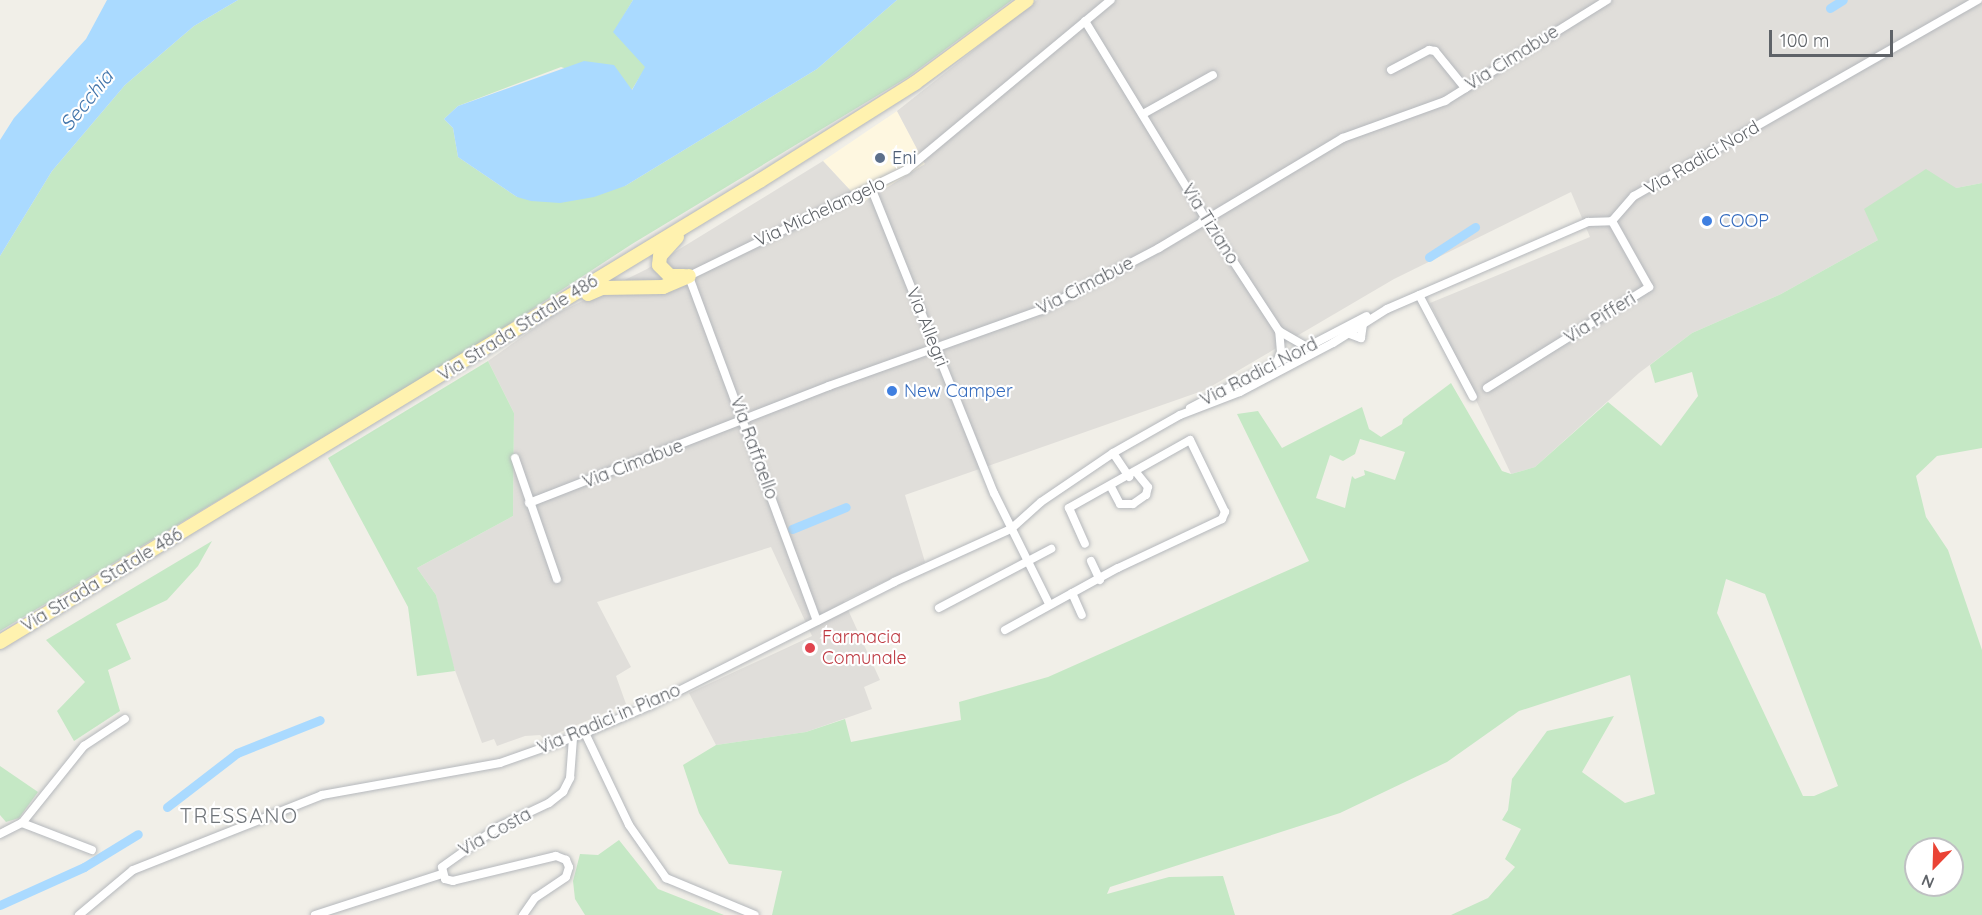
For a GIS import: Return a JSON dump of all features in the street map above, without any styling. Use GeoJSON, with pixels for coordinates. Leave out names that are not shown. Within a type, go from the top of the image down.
{"type":"FeatureCollection","features":[{"type":"Feature","properties":{"kind":"main road","name":"Via Strada Statale 486"},"geometry":{"type":"LineString","coordinates":[[0,642],[728,200],[915,83],[1027,0]]}},
{"type":"Feature","properties":{"kind":"main road"},"geometry":{"type":"LineString","coordinates":[[689,276],[664,272],[660,256],[673,240],[728,200]]}},
{"type":"Feature","properties":{"kind":"main road"},"geometry":{"type":"LineString","coordinates":[[540,316],[560,311],[602,288],[663,287],[689,276]]}},
{"type":"Feature","properties":{"kind":"street","name":"Via Michelangelo"},"geometry":{"type":"LineString","coordinates":[[689,276],[872,190],[906,170],[1111,0]]}},
{"type":"Feature","properties":{"kind":"street","name":"Via Cimabue"},"geometry":{"type":"LineString","coordinates":[[529,503],[745,422],[829,386],[936,350],[1041,310],[1207,221],[1343,138],[1445,101],[1607,0]]}},
{"type":"Feature","properties":{"kind":"street","name":"Via Radici Nord"},"geometry":{"type":"LineString","coordinates":[[1180,415],[1336,332],[1588,222],[1612,221],[1634,196],[1978,0]]}},
{"type":"Feature","properties":{"kind":"street","name":"Via Tiziano"},"geometry":{"type":"LineString","coordinates":[[1085,21],[1207,221],[1279,331]]}},
{"type":"Feature","properties":{"kind":"street"},"geometry":{"type":"LineString","coordinates":[[1391,70],[1429,50],[1435,51],[1465,88]]}},
{"type":"Feature","properties":{"kind":"street"},"geometry":{"type":"LineString","coordinates":[[1143,114],[1213,75]]}},
{"type":"Feature","properties":{"kind":"street","name":"Via Allegri"},"geometry":{"type":"LineString","coordinates":[[872,190],[1011,529],[1049,604]]}},
{"type":"Feature","properties":{"kind":"street","name":"Via Pifferi"},"geometry":{"type":"LineString","coordinates":[[1487,388],[1649,287],[1612,221]]}},
{"type":"Feature","properties":{"kind":"street","name":"Via Raffaello"},"geometry":{"type":"LineString","coordinates":[[689,276],[818,621]]}},
{"type":"Feature","properties":{"kind":"street"},"geometry":{"type":"LineString","coordinates":[[1419,295],[1473,397]]}},
{"type":"Feature","properties":{"kind":"street","name":"Via Radici Nord"},"geometry":{"type":"LineString","coordinates":[[1297,362],[1350,333],[1372,316]]}},
{"type":"Feature","properties":{"kind":"street"},"geometry":{"type":"LineString","coordinates":[[1336,332],[1350,333],[1361,338],[1363,324]]}},
{"type":"Feature","properties":{"kind":"street"},"geometry":{"type":"LineString","coordinates":[[1279,331],[1307,347]]}},
{"type":"Feature","properties":{"kind":"street"},"geometry":{"type":"LineString","coordinates":[[1275,364],[1281,352],[1279,331]]}},
{"type":"Feature","properties":{"kind":"street","name":"Via Radici in Piano"},"geometry":{"type":"LineString","coordinates":[[79,915],[133,870],[322,795],[460,772],[585,733],[1011,529],[1041,502],[1113,453],[1180,415],[1222,400],[1297,362]]}},
{"type":"Feature","properties":{"kind":"street"},"geometry":{"type":"LineString","coordinates":[[1005,630],[1049,604],[1111,575],[1225,515],[1191,440],[1112,488],[1069,508],[1085,544]]}},
{"type":"Feature","properties":{"kind":"street"},"geometry":{"type":"LineString","coordinates":[[1112,488],[1120,504],[1133,504],[1146,495],[1148,487],[1132,475],[1113,453]]}},
{"type":"Feature","properties":{"kind":"street"},"geometry":{"type":"LineString","coordinates":[[515,458],[557,579]]}},
{"type":"Feature","properties":{"kind":"street"},"geometry":{"type":"LineString","coordinates":[[939,608],[1051,549]]}},
{"type":"Feature","properties":{"kind":"street"},"geometry":{"type":"LineString","coordinates":[[1090,561],[1100,580]]}},
{"type":"Feature","properties":{"kind":"street"},"geometry":{"type":"LineString","coordinates":[[1072,593],[1082,615]]}},
{"type":"Feature","properties":{"kind":"street"},"geometry":{"type":"LineString","coordinates":[[0,834],[22,822],[84,746],[125,719]]}},
{"type":"Feature","properties":{"kind":"street"},"geometry":{"type":"LineString","coordinates":[[585,733],[629,825],[666,878],[755,915]]}},
{"type":"Feature","properties":{"kind":"street","name":"Via Costa"},"geometry":{"type":"LineString","coordinates":[[523,915],[535,898],[566,877],[569,867],[566,860],[556,856],[453,881],[442,874],[442,867],[449,858],[563,792],[570,778],[573,738]]}},
{"type":"Feature","properties":{"kind":"street"},"geometry":{"type":"LineString","coordinates":[[22,822],[92,850]]}},
{"type":"Feature","properties":{"kind":"street"},"geometry":{"type":"LineString","coordinates":[[315,915],[442,874]]}},
{"type":"Feature","properties":{"kind":"shaded area"},"geometry":{"type":"Polygon","coordinates":[[[1037,0],[1982,0],[1982,183],[1956,188],[1878,240],[1781,294],[1692,333],[1639,373],[1535,467],[1511,474],[1430,303],[1590,237],[1571,192],[1394,279],[1205,390],[905,495],[925,562],[844,601],[880,680],[864,687],[872,709],[806,732],[716,745],[689,693],[812,636],[771,547],[597,602],[631,667],[616,676],[626,704],[544,739],[540,735],[525,736],[497,746],[494,739],[482,743],[446,646],[436,595],[417,568],[513,516],[514,413],[488,361],[550,317],[647,269],[823,161],[862,203],[925,164],[897,111],[1037,0]]]}},
{"type":"Feature","properties":{"kind":"shaded area"},"geometry":{"type":"Polygon","coordinates":[[[897,111],[925,164],[862,203],[823,161],[897,111]]]}},
{"type":"Feature","properties":{"kind":"green space"},"geometry":{"type":"Polygon","coordinates":[[[238,0],[633,0],[614,32],[646,67],[631,91],[561,67],[458,106],[444,119],[453,128],[458,157],[517,197],[625,186],[817,69],[897,0],[1012,0],[908,77],[632,244],[476,346],[0,631],[0,256],[52,171],[125,85],[194,26],[238,0]]]}},
{"type":"Feature","properties":{"kind":"green space"},"geometry":{"type":"Polygon","coordinates":[[[1926,169],[1956,188],[1982,183],[1982,448],[1937,456],[1916,476],[1926,517],[1948,550],[1982,650],[1982,915],[1451,915],[1488,898],[1515,867],[1505,859],[1521,829],[1502,820],[1508,810],[1512,779],[1547,731],[1614,716],[1582,772],[1625,803],[1655,794],[1630,675],[1519,711],[1447,762],[1340,813],[1110,887],[1107,894],[1169,877],[1223,876],[1235,915],[772,915],[782,871],[729,864],[699,813],[683,765],[716,745],[806,732],[845,719],[851,742],[961,720],[959,702],[1048,677],[1309,561],[1237,414],[1258,411],[1282,448],[1362,407],[1369,429],[1381,437],[1402,424],[1403,419],[1451,383],[1502,471],[1511,474],[1535,467],[1608,402],[1661,446],[1698,396],[1692,372],[1655,383],[1650,365],[1692,333],[1781,294],[1878,240],[1864,209],[1926,169]],[[1360,439],[1355,454],[1343,461],[1330,455],[1316,498],[1345,508],[1352,476],[1355,479],[1365,475],[1364,470],[1395,480],[1405,452],[1360,439]],[[1726,579],[1717,613],[1803,796],[1814,796],[1838,786],[1765,594],[1726,579]]]}},
{"type":"Feature","properties":{"kind":"green space"},"geometry":{"type":"Polygon","coordinates":[[[488,361],[514,413],[513,516],[417,568],[436,595],[455,671],[417,676],[408,607],[328,458],[488,361]]]}},
{"type":"Feature","properties":{"kind":"green space"},"geometry":{"type":"Polygon","coordinates":[[[212,541],[198,566],[167,600],[116,624],[131,659],[108,670],[120,711],[74,741],[57,711],[85,682],[46,640],[212,541]]]}},
{"type":"Feature","properties":{"kind":"green space"},"geometry":{"type":"Polygon","coordinates":[[[0,766],[38,792],[19,818],[6,822],[0,815],[0,766]]]}},
{"type":"Feature","properties":{"kind":"green space"},"geometry":{"type":"Polygon","coordinates":[[[619,840],[658,889],[724,915],[585,915],[575,899],[573,881],[580,854],[598,855],[619,840]]]}},
{"type":"Feature","properties":{"kind":"water","name":"Secchia"},"geometry":{"type":"Polygon","coordinates":[[[107,0],[238,0],[194,26],[125,85],[52,171],[0,256],[0,140],[14,118],[86,39],[107,0]]]}},
{"type":"Feature","properties":{"kind":"water"},"geometry":{"type":"Polygon","coordinates":[[[633,0],[897,0],[817,69],[625,186],[594,197],[560,203],[531,201],[517,197],[458,157],[453,128],[444,119],[458,106],[584,61],[614,65],[632,90],[645,67],[613,32],[633,0]]]}},
{"type":"Feature","properties":{"kind":"waterway"},"geometry":{"type":"LineString","coordinates":[[1830,8],[1843,0]]}},
{"type":"Feature","properties":{"kind":"waterway"},"geometry":{"type":"LineString","coordinates":[[1429,257],[1475,227]]}},
{"type":"Feature","properties":{"kind":"waterway"},"geometry":{"type":"LineString","coordinates":[[792,529],[846,507]]}},
{"type":"Feature","properties":{"kind":"waterway"},"geometry":{"type":"LineString","coordinates":[[167,807],[237,753],[320,720]]}},
{"type":"Feature","properties":{"kind":"waterway"},"geometry":{"type":"LineString","coordinates":[[0,905],[84,867],[138,834]]}},
{"type":"Feature","properties":{"kind":"place","name":"Eni"},"geometry":{"type":"Point","coordinates":[880,158]}},
{"type":"Feature","properties":{"kind":"place","name":"COOP"},"geometry":{"type":"Point","coordinates":[1707,221]}},
{"type":"Feature","properties":{"kind":"place","name":"New Camper"},"geometry":{"type":"Point","coordinates":[892,391]}},
{"type":"Feature","properties":{"kind":"place","name":"Farmacia Comunale"},"geometry":{"type":"Point","coordinates":[810,648]}},
{"type":"Feature","properties":{"kind":"district","name":"TRESSANO"},"geometry":{"type":"Point","coordinates":[239,815]}}]}
